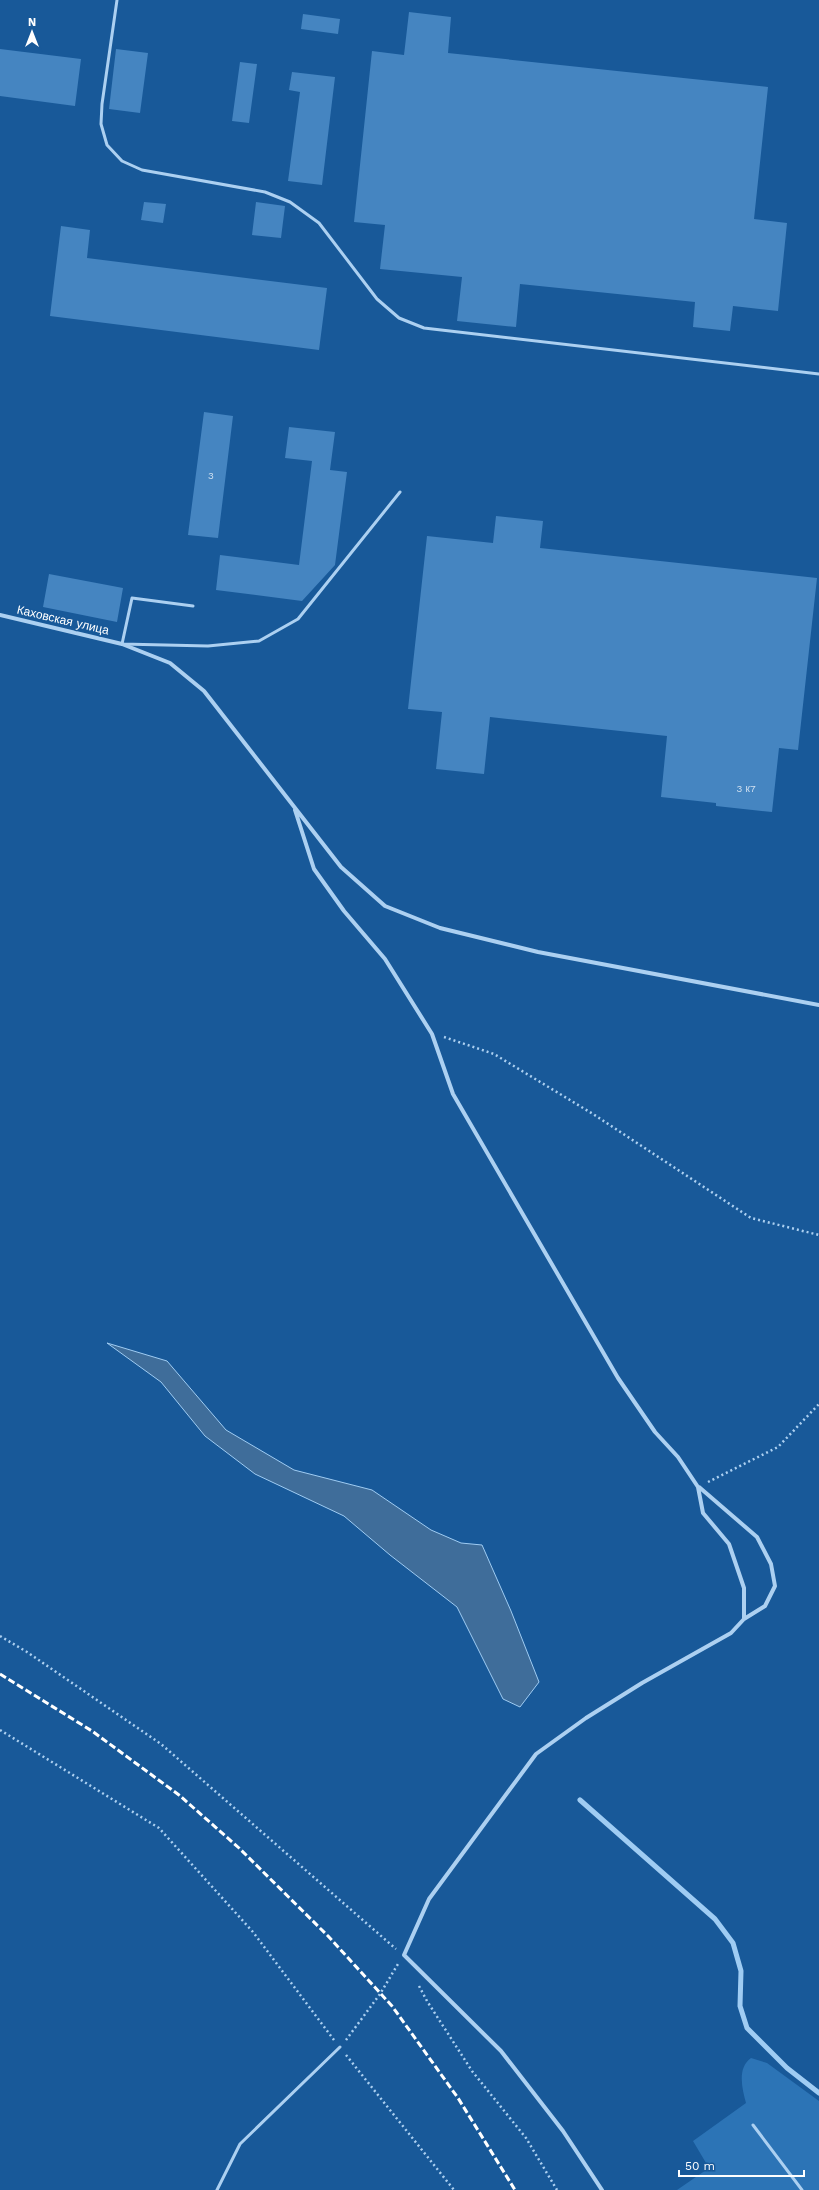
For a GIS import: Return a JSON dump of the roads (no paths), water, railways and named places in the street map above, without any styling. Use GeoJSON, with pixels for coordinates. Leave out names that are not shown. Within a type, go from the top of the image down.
{"type":"FeatureCollection","features":[{"type":"Feature","properties":{"kind":"street","name":"Каховская улица"},"geometry":{"type":"LineString","coordinates":[[0,615],[122,644],[170,663],[204,691],[295,810],[341,867],[385,906],[440,928],[538,952],[819,1005]]}},
{"type":"Feature","properties":{"kind":"street"},"geometry":{"type":"LineString","coordinates":[[295,810],[314,869],[344,911],[385,959],[432,1034],[453,1094],[618,1378],[655,1432],[678,1457],[698,1487],[757,1537],[771,1564],[775,1586],[766,1606],[744,1619],[731,1633],[642,1683],[586,1718],[536,1754],[429,1899],[404,1955],[501,2050],[563,2131],[602,2190]]}},
{"type":"Feature","properties":{"kind":"street"},"geometry":{"type":"LineString","coordinates":[[698,1487],[703,1513],[729,1544],[744,1588],[744,1619]]}},
{"type":"Feature","properties":{"kind":"lane"},"geometry":{"type":"LineString","coordinates":[[117,0],[102,104],[102,124],[107,145],[122,161],[142,170],[265,192],[290,202],[319,223],[377,299],[399,318],[424,328],[819,374]]}},
{"type":"Feature","properties":{"kind":"lane"},"geometry":{"type":"LineString","coordinates":[[193,606],[132,598],[122,644],[208,646],[259,641],[298,619],[400,492]]}},
{"type":"Feature","properties":{"kind":"lane"},"geometry":{"type":"LineString","coordinates":[[217,2190],[240,2144],[340,2048]]}},
{"type":"Feature","properties":{"kind":"lane"},"geometry":{"type":"LineString","coordinates":[[753,2125],[802,2190]]}},
{"type":"Feature","properties":{"kind":"waterway"},"geometry":{"type":"LineString","coordinates":[[580,1800],[715,1919],[733,1943],[741,1971],[740,2006],[747,2028],[787,2068],[819,2093]]}},
{"type":"Feature","properties":{"kind":"railway"},"geometry":{"type":"LineString","coordinates":[[0,1674],[92,1731],[179,1795],[239,1848],[328,1936],[392,2006],[458,2098],[515,2190]]}}]}
